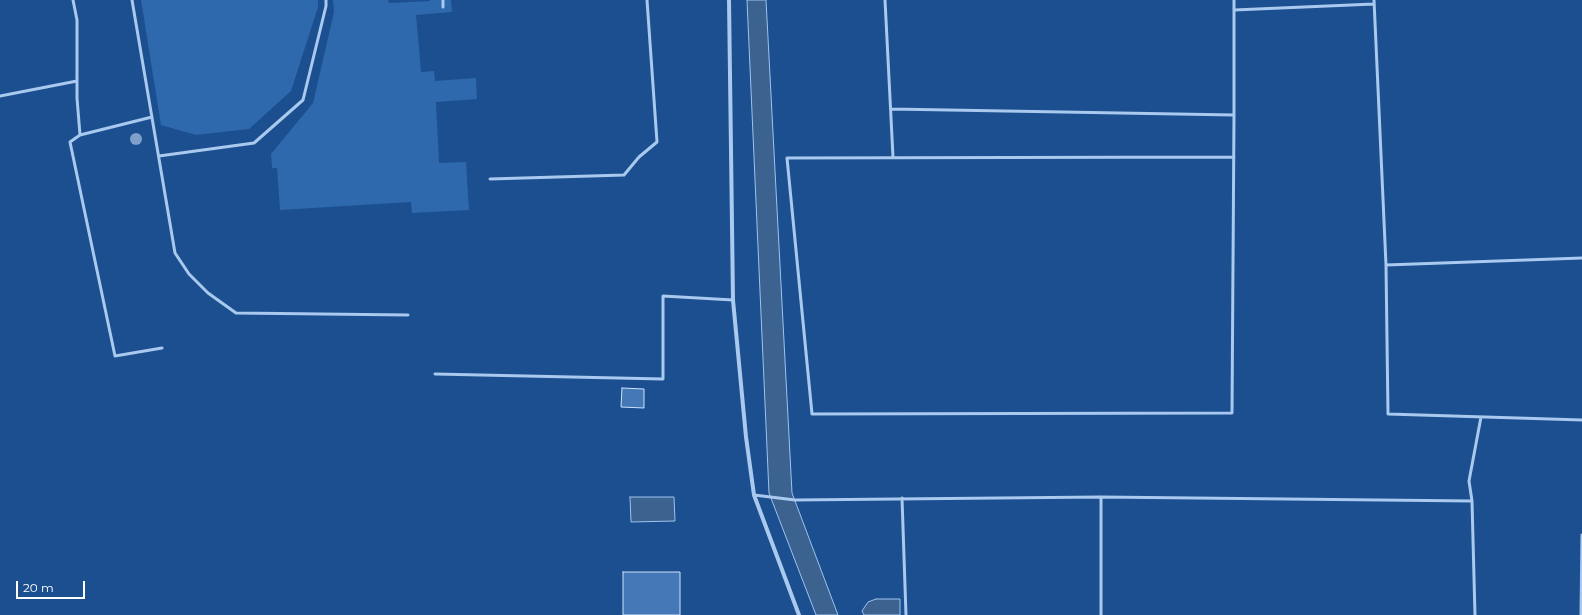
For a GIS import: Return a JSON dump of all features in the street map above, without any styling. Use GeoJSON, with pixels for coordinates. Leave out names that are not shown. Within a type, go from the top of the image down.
{"type":"FeatureCollection","features":[{"type":"Feature","properties":{"kind":"street"},"geometry":{"type":"LineString","coordinates":[[729,0],[733,300],[746,437],[754,495],[799,615]]}},
{"type":"Feature","properties":{"kind":"lane"},"geometry":{"type":"LineString","coordinates":[[73,0],[77,20],[76,98],[80,135]]}},
{"type":"Feature","properties":{"kind":"lane"},"geometry":{"type":"LineString","coordinates":[[132,0],[175,253],[182,265],[198,284],[223,305],[236,313],[408,315]]}},
{"type":"Feature","properties":{"kind":"lane"},"geometry":{"type":"LineString","coordinates":[[159,156],[254,143],[303,100],[326,6],[326,0]]}},
{"type":"Feature","properties":{"kind":"lane"},"geometry":{"type":"LineString","coordinates":[[443,0],[443,7]]}},
{"type":"Feature","properties":{"kind":"lane"},"geometry":{"type":"LineString","coordinates":[[490,179],[624,176],[639,157],[657,142],[647,0]]}},
{"type":"Feature","properties":{"kind":"lane"},"geometry":{"type":"LineString","coordinates":[[885,0],[893,157]]}},
{"type":"Feature","properties":{"kind":"lane"},"geometry":{"type":"LineString","coordinates":[[1234,0],[1234,157],[1232,413],[812,414],[787,158],[1234,157]]}},
{"type":"Feature","properties":{"kind":"lane"},"geometry":{"type":"LineString","coordinates":[[1234,10],[1374,2],[1386,265],[1388,414],[1582,420]]}},
{"type":"Feature","properties":{"kind":"lane"},"geometry":{"type":"LineString","coordinates":[[0,96],[77,81]]}},
{"type":"Feature","properties":{"kind":"lane"},"geometry":{"type":"LineString","coordinates":[[891,109],[1234,115]]}},
{"type":"Feature","properties":{"kind":"lane"},"geometry":{"type":"LineString","coordinates":[[152,117],[80,135],[70,142],[115,356],[162,348]]}},
{"type":"Feature","properties":{"kind":"lane"},"geometry":{"type":"LineString","coordinates":[[1386,265],[1582,258]]}},
{"type":"Feature","properties":{"kind":"lane"},"geometry":{"type":"LineString","coordinates":[[435,374],[663,379],[663,296],[733,300]]}},
{"type":"Feature","properties":{"kind":"lane"},"geometry":{"type":"LineString","coordinates":[[1475,615],[1472,501],[1469,480],[1480,417]]}},
{"type":"Feature","properties":{"kind":"lane"},"geometry":{"type":"LineString","coordinates":[[754,495],[795,500],[1101,497],[1472,501]]}},
{"type":"Feature","properties":{"kind":"lane"},"geometry":{"type":"LineString","coordinates":[[1101,497],[1101,615]]}},
{"type":"Feature","properties":{"kind":"lane"},"geometry":{"type":"LineString","coordinates":[[902,498],[906,615]]}},
{"type":"Feature","properties":{"kind":"lane"},"geometry":{"type":"LineString","coordinates":[[1581,615],[1582,535]]}},
{"type":"Feature","properties":{"kind":"shaded area"},"geometry":{"type":"Polygon","coordinates":[[[141,0],[318,0],[318,7],[291,91],[249,129],[196,135],[161,125],[141,0]]]}},
{"type":"Feature","properties":{"kind":"shaded area"},"geometry":{"type":"Polygon","coordinates":[[[333,0],[388,0],[389,3],[451,0],[452,12],[416,15],[421,72],[434,71],[435,81],[476,78],[477,99],[436,102],[439,163],[466,162],[469,210],[412,213],[411,202],[280,210],[277,168],[272,168],[271,154],[313,103],[334,12],[333,0]]]}},
{"type":"Feature","properties":{"kind":"shaded area"},"geometry":{"type":"Polygon","coordinates":[[[747,0],[766,0],[792,493],[838,615],[816,615],[769,493],[747,0]]]}},
{"type":"Feature","properties":{"kind":"shaded area"},"geometry":{"type":"Polygon","coordinates":[[[630,497],[674,497],[675,521],[631,522],[630,497]]]}},
{"type":"Feature","properties":{"kind":"shaded area"},"geometry":{"type":"Polygon","coordinates":[[[876,599],[900,599],[900,615],[864,615],[862,611],[868,602],[876,599]]]}},
{"type":"Feature","properties":{"kind":"building"},"geometry":{"type":"Polygon","coordinates":[[[622,388],[644,389],[644,408],[621,407],[622,388]]]}},
{"type":"Feature","properties":{"kind":"building"},"geometry":{"type":"Polygon","coordinates":[[[623,572],[680,572],[680,615],[623,615],[623,572]]]}}]}
